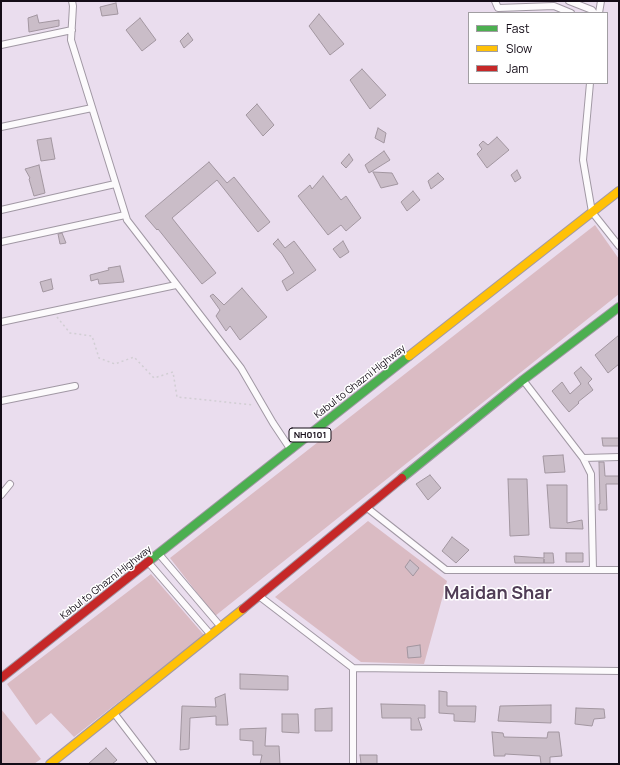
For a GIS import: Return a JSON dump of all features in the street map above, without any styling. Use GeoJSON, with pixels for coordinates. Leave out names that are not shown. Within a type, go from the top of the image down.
{"type":"FeatureCollection","features":[{"type":"Feature","properties":{"kind":"main road","name":"Kabul to Ghazni Highway"},"geometry":{"type":"LineString","coordinates":[[1,678],[619,191]]}},
{"type":"Feature","properties":{"kind":"main road"},"geometry":{"type":"LineString","coordinates":[[50,764],[221,627],[523,380],[619,307]]}},
{"type":"Feature","properties":{"kind":"street"},"geometry":{"type":"LineString","coordinates":[[72,1],[71,40],[127,220],[241,368],[262,405],[291,450]]}},
{"type":"Feature","properties":{"kind":"street"},"geometry":{"type":"LineString","coordinates":[[495,1],[498,8],[554,6],[569,12]]}},
{"type":"Feature","properties":{"kind":"street"},"geometry":{"type":"LineString","coordinates":[[570,1],[592,10],[593,12]]}},
{"type":"Feature","properties":{"kind":"street"},"geometry":{"type":"LineString","coordinates":[[599,12],[601,1]]}},
{"type":"Feature","properties":{"kind":"street"},"geometry":{"type":"LineString","coordinates":[[1,45],[72,30]]}},
{"type":"Feature","properties":{"kind":"street"},"geometry":{"type":"LineString","coordinates":[[590,84],[583,160],[592,212],[619,246]]}},
{"type":"Feature","properties":{"kind":"street"},"geometry":{"type":"LineString","coordinates":[[1,126],[92,108]]}},
{"type":"Feature","properties":{"kind":"street"},"geometry":{"type":"LineString","coordinates":[[1,210],[115,184]]}},
{"type":"Feature","properties":{"kind":"street"},"geometry":{"type":"LineString","coordinates":[[1,242],[125,215]]}},
{"type":"Feature","properties":{"kind":"street"},"geometry":{"type":"LineString","coordinates":[[1,322],[176,285]]}},
{"type":"Feature","properties":{"kind":"street"},"geometry":{"type":"LineString","coordinates":[[523,380],[583,458],[591,474],[593,570]]}},
{"type":"Feature","properties":{"kind":"street"},"geometry":{"type":"LineString","coordinates":[[1,402],[75,386]]}},
{"type":"Feature","properties":{"kind":"street"},"geometry":{"type":"LineString","coordinates":[[583,458],[619,458]]}},
{"type":"Feature","properties":{"kind":"street"},"geometry":{"type":"LineString","coordinates":[[1,486],[10,484],[1,495]]}},
{"type":"Feature","properties":{"kind":"street"},"geometry":{"type":"LineString","coordinates":[[366,507],[446,570],[619,570]]}},
{"type":"Feature","properties":{"kind":"street"},"geometry":{"type":"LineString","coordinates":[[159,554],[221,627]]}},
{"type":"Feature","properties":{"kind":"street"},"geometry":{"type":"LineString","coordinates":[[148,562],[211,634]]}},
{"type":"Feature","properties":{"kind":"street"},"geometry":{"type":"LineString","coordinates":[[259,596],[353,668],[619,671]]}},
{"type":"Feature","properties":{"kind":"street"},"geometry":{"type":"LineString","coordinates":[[353,668],[353,764]]}},
{"type":"Feature","properties":{"kind":"street"},"geometry":{"type":"LineString","coordinates":[[114,713],[153,764]]}},
{"type":"Feature","properties":{"kind":"path"},"geometry":{"type":"LineString","coordinates":[[51,312],[70,333],[92,336],[99,358],[115,364],[134,357],[154,378],[173,372],[177,397],[262,405]]}},
{"type":"Feature","properties":{"kind":"shaded area"},"geometry":{"type":"Polygon","coordinates":[[[595,225],[619,259],[619,294],[215,616],[170,558],[595,225]]]}},
{"type":"Feature","properties":{"kind":"shaded area"},"geometry":{"type":"Polygon","coordinates":[[[368,521],[447,581],[424,664],[361,662],[275,597],[368,521]]]}},
{"type":"Feature","properties":{"kind":"shaded area"},"geometry":{"type":"Polygon","coordinates":[[[151,574],[204,635],[74,737],[51,713],[36,725],[7,684],[151,574]]]}},
{"type":"Feature","properties":{"kind":"shaded area"},"geometry":{"type":"Polygon","coordinates":[[[1,709],[41,759],[34,764],[1,764],[1,709]]]}},
{"type":"Feature","properties":{"kind":"building"},"geometry":{"type":"Polygon","coordinates":[[[116,3],[118,14],[102,16],[100,7],[116,3]]]}},
{"type":"Feature","properties":{"kind":"building"},"geometry":{"type":"Polygon","coordinates":[[[319,14],[344,44],[330,55],[309,26],[319,14]]]}},
{"type":"Feature","properties":{"kind":"building"},"geometry":{"type":"Polygon","coordinates":[[[37,15],[39,23],[59,20],[59,26],[29,32],[28,18],[37,15]]]}},
{"type":"Feature","properties":{"kind":"building"},"geometry":{"type":"Polygon","coordinates":[[[140,18],[156,40],[142,51],[126,30],[140,18]]]}},
{"type":"Feature","properties":{"kind":"building"},"geometry":{"type":"Polygon","coordinates":[[[188,33],[193,40],[184,48],[180,41],[188,33]]]}},
{"type":"Feature","properties":{"kind":"building"},"geometry":{"type":"Polygon","coordinates":[[[362,69],[386,95],[370,109],[350,80],[362,69]]]}},
{"type":"Feature","properties":{"kind":"building"},"geometry":{"type":"Polygon","coordinates":[[[257,104],[274,125],[263,136],[246,115],[257,104]]]}},
{"type":"Feature","properties":{"kind":"building"},"geometry":{"type":"Polygon","coordinates":[[[378,128],[386,133],[384,143],[375,138],[378,128]]]}},
{"type":"Feature","properties":{"kind":"building"},"geometry":{"type":"Polygon","coordinates":[[[497,137],[509,150],[487,168],[477,154],[482,149],[479,145],[483,141],[488,145],[497,137]]]}},
{"type":"Feature","properties":{"kind":"building"},"geometry":{"type":"Polygon","coordinates":[[[51,138],[55,159],[41,161],[37,140],[51,138]]]}},
{"type":"Feature","properties":{"kind":"building"},"geometry":{"type":"Polygon","coordinates":[[[384,151],[390,160],[369,173],[365,165],[384,151]]]}},
{"type":"Feature","properties":{"kind":"building"},"geometry":{"type":"Polygon","coordinates":[[[349,154],[353,160],[346,168],[341,163],[349,154]]]}},
{"type":"Feature","properties":{"kind":"building"},"geometry":{"type":"Polygon","coordinates":[[[209,162],[227,183],[234,177],[270,222],[258,232],[217,180],[172,218],[216,273],[202,284],[158,229],[157,230],[145,216],[209,162]]]}},
{"type":"Feature","properties":{"kind":"building"},"geometry":{"type":"Polygon","coordinates":[[[39,165],[45,193],[34,196],[30,178],[25,169],[39,165]]]}},
{"type":"Feature","properties":{"kind":"building"},"geometry":{"type":"Polygon","coordinates":[[[517,170],[521,178],[515,182],[511,175],[517,170]]]}},
{"type":"Feature","properties":{"kind":"building"},"geometry":{"type":"Polygon","coordinates":[[[373,172],[392,173],[398,184],[381,188],[373,172]]]}},
{"type":"Feature","properties":{"kind":"building"},"geometry":{"type":"Polygon","coordinates":[[[438,173],[444,179],[431,189],[428,181],[438,173]]]}},
{"type":"Feature","properties":{"kind":"building"},"geometry":{"type":"Polygon","coordinates":[[[323,176],[341,200],[346,196],[361,218],[346,231],[341,225],[328,235],[298,196],[310,185],[312,189],[323,176]]]}},
{"type":"Feature","properties":{"kind":"building"},"geometry":{"type":"Polygon","coordinates":[[[413,191],[420,200],[407,211],[401,202],[413,191]]]}},
{"type":"Feature","properties":{"kind":"building"},"geometry":{"type":"Polygon","coordinates":[[[62,233],[66,243],[60,244],[58,234],[62,233]]]}},
{"type":"Feature","properties":{"kind":"building"},"geometry":{"type":"Polygon","coordinates":[[[278,239],[285,248],[294,241],[316,270],[287,291],[282,281],[294,273],[282,254],[273,244],[278,239]]]}},
{"type":"Feature","properties":{"kind":"building"},"geometry":{"type":"Polygon","coordinates":[[[343,241],[349,252],[340,258],[333,249],[343,241]]]}},
{"type":"Feature","properties":{"kind":"building"},"geometry":{"type":"Polygon","coordinates":[[[120,266],[124,282],[99,284],[98,279],[91,281],[90,275],[109,270],[108,268],[120,266]]]}},
{"type":"Feature","properties":{"kind":"building"},"geometry":{"type":"Polygon","coordinates":[[[51,279],[53,289],[43,292],[40,282],[51,279]]]}},
{"type":"Feature","properties":{"kind":"building"},"geometry":{"type":"Polygon","coordinates":[[[242,288],[267,317],[240,340],[230,326],[226,331],[216,316],[220,310],[210,296],[213,294],[224,305],[242,288]]]}},
{"type":"Feature","properties":{"kind":"building"},"geometry":{"type":"Polygon","coordinates":[[[619,335],[619,364],[608,373],[595,355],[619,335]]]}},
{"type":"Feature","properties":{"kind":"building"},"geometry":{"type":"Polygon","coordinates":[[[581,367],[592,379],[588,383],[593,390],[578,402],[579,403],[569,412],[552,391],[562,382],[570,394],[581,384],[574,373],[581,367]]]}},
{"type":"Feature","properties":{"kind":"building"},"geometry":{"type":"Polygon","coordinates":[[[602,438],[619,438],[619,446],[603,446],[602,438]]]}},
{"type":"Feature","properties":{"kind":"building"},"geometry":{"type":"Polygon","coordinates":[[[563,455],[565,472],[545,473],[543,456],[563,455]]]}},
{"type":"Feature","properties":{"kind":"building"},"geometry":{"type":"Polygon","coordinates":[[[599,462],[604,462],[605,476],[619,476],[619,484],[606,484],[607,510],[599,510],[599,462]]]}},
{"type":"Feature","properties":{"kind":"building"},"geometry":{"type":"Polygon","coordinates":[[[430,475],[441,488],[428,500],[416,484],[430,475]]]}},
{"type":"Feature","properties":{"kind":"building"},"geometry":{"type":"Polygon","coordinates":[[[508,479],[527,479],[529,535],[510,536],[508,479]]]}},
{"type":"Feature","properties":{"kind":"building"},"geometry":{"type":"Polygon","coordinates":[[[547,485],[567,485],[567,523],[582,520],[583,529],[550,528],[547,485]]]}},
{"type":"Feature","properties":{"kind":"building"},"geometry":{"type":"Polygon","coordinates":[[[452,537],[469,550],[456,563],[442,551],[452,537]]]}},
{"type":"Feature","properties":{"kind":"building"},"geometry":{"type":"Polygon","coordinates":[[[544,553],[553,553],[554,563],[515,563],[514,556],[544,558],[544,553]]]}},
{"type":"Feature","properties":{"kind":"building"},"geometry":{"type":"Polygon","coordinates":[[[566,553],[583,553],[583,562],[566,562],[566,553]]]}},
{"type":"Feature","properties":{"kind":"building"},"geometry":{"type":"Polygon","coordinates":[[[410,560],[419,568],[413,576],[405,567],[410,560]]]}},
{"type":"Feature","properties":{"kind":"building"},"geometry":{"type":"Polygon","coordinates":[[[420,645],[421,657],[408,658],[407,647],[420,645]]]}},
{"type":"Feature","properties":{"kind":"building"},"geometry":{"type":"Polygon","coordinates":[[[240,674],[288,676],[288,690],[240,689],[240,674]]]}},
{"type":"Feature","properties":{"kind":"building"},"geometry":{"type":"Polygon","coordinates":[[[439,691],[447,692],[447,706],[476,706],[475,722],[454,721],[454,714],[439,713],[439,691]]]}},
{"type":"Feature","properties":{"kind":"building"},"geometry":{"type":"Polygon","coordinates":[[[225,694],[228,725],[216,725],[216,716],[190,718],[189,749],[180,750],[182,706],[216,707],[215,698],[225,694]]]}},
{"type":"Feature","properties":{"kind":"building"},"geometry":{"type":"Polygon","coordinates":[[[381,704],[425,705],[425,718],[418,718],[422,730],[411,730],[411,718],[382,718],[381,704]]]}},
{"type":"Feature","properties":{"kind":"building"},"geometry":{"type":"Polygon","coordinates":[[[551,705],[551,723],[498,721],[500,706],[551,705]]]}},
{"type":"Feature","properties":{"kind":"building"},"geometry":{"type":"Polygon","coordinates":[[[332,708],[332,731],[315,731],[315,709],[332,708]]]}},
{"type":"Feature","properties":{"kind":"building"},"geometry":{"type":"Polygon","coordinates":[[[576,708],[604,709],[605,718],[594,719],[592,726],[575,724],[576,708]]]}},
{"type":"Feature","properties":{"kind":"building"},"geometry":{"type":"Polygon","coordinates":[[[282,714],[298,714],[299,733],[282,732],[282,714]]]}},
{"type":"Feature","properties":{"kind":"building"},"geometry":{"type":"Polygon","coordinates":[[[266,728],[265,746],[279,746],[280,764],[260,764],[262,755],[253,755],[253,741],[240,740],[240,729],[266,728]]]}},
{"type":"Feature","properties":{"kind":"building"},"geometry":{"type":"Polygon","coordinates":[[[492,732],[503,733],[504,737],[547,738],[548,732],[559,732],[562,756],[550,757],[550,764],[541,764],[540,756],[505,754],[505,756],[494,756],[492,732]]]}},
{"type":"Feature","properties":{"kind":"building"},"geometry":{"type":"Polygon","coordinates":[[[106,748],[117,760],[112,764],[88,764],[106,748]]]}},
{"type":"Feature","properties":{"kind":"building"},"geometry":{"type":"Polygon","coordinates":[[[360,755],[377,755],[377,764],[361,764],[360,755]]]}},
{"type":"Feature","properties":{"kind":"traffic: fast"},"geometry":{"type":"LineString","coordinates":[[402,478],[523,380],[619,307]]}},
{"type":"Feature","properties":{"kind":"traffic: fast"},"geometry":{"type":"LineString","coordinates":[[149,561],[409,356]]}},
{"type":"Feature","properties":{"kind":"traffic: slow"},"geometry":{"type":"LineString","coordinates":[[409,356],[619,191]]}},
{"type":"Feature","properties":{"kind":"traffic: slow"},"geometry":{"type":"LineString","coordinates":[[50,764],[243,609]]}},
{"type":"Feature","properties":{"kind":"traffic: jam"},"geometry":{"type":"LineString","coordinates":[[243,609],[402,478]]}},
{"type":"Feature","properties":{"kind":"traffic: jam"},"geometry":{"type":"LineString","coordinates":[[1,678],[149,561]]}},
{"type":"Feature","properties":{"kind":"district","name":"Maidan Shar"},"geometry":{"type":"Point","coordinates":[498,594]}}]}
